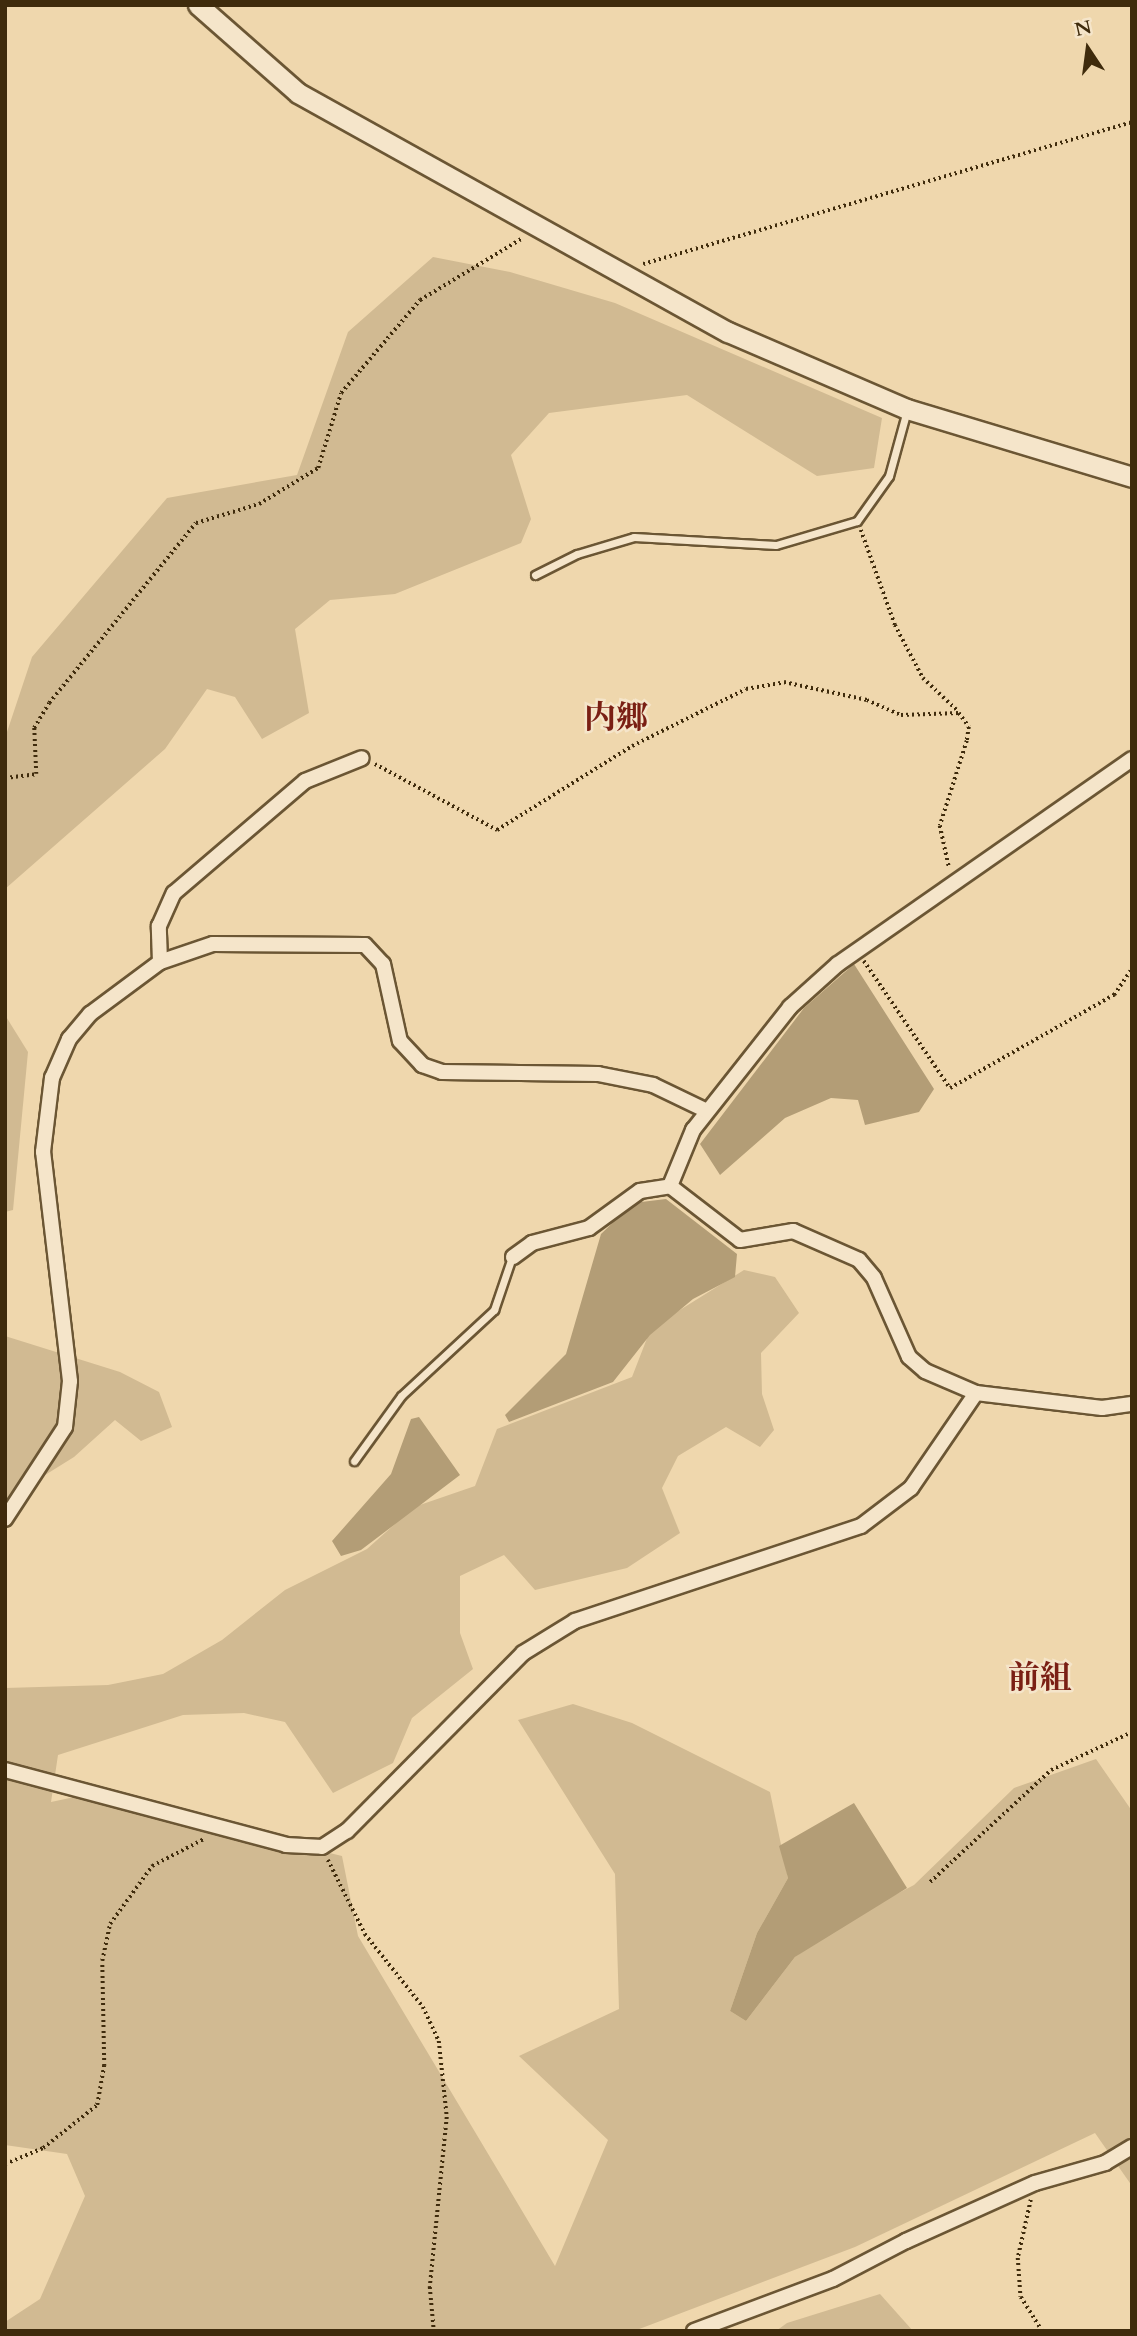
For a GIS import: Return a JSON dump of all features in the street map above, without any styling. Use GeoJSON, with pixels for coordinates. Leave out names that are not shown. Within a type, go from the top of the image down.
{"type":"FeatureCollection","features":[{"type":"Feature","properties":{"kind":"street"},"geometry":{"type":"LineString","coordinates":[[198,5],[298,93],[619,275],[741,338],[907,409],[1132,477]]}},
{"type":"Feature","properties":{"kind":"street"},"geometry":{"type":"LineString","coordinates":[[160,962],[159,926],[174,893],[305,781],[362,758]]}},
{"type":"Feature","properties":{"kind":"street"},"geometry":{"type":"LineString","coordinates":[[670,1186],[707,1111],[790,1007],[857,951],[1132,759]]}},
{"type":"Feature","properties":{"kind":"street"},"geometry":{"type":"LineString","coordinates":[[5,1518],[65,1427],[70,1381],[44,1153],[52,1078],[69,1039],[90,1014],[160,962],[213,944],[365,945],[383,964],[400,1041],[422,1065],[442,1072],[598,1074],[653,1084],[707,1111]]}},
{"type":"Feature","properties":{"kind":"street"},"geometry":{"type":"LineString","coordinates":[[513,1257],[532,1243],[589,1228],[640,1191],[670,1186],[740,1240],[793,1231],[859,1260],[874,1278],[909,1357],[976,1393],[1102,1408],[1132,1404]]}},
{"type":"Feature","properties":{"kind":"street"},"geometry":{"type":"LineString","coordinates":[[5,1770],[224,1829],[322,1847],[347,1831],[523,1653],[575,1621],[861,1525],[911,1488],[976,1393]]}},
{"type":"Feature","properties":{"kind":"street"},"geometry":{"type":"LineString","coordinates":[[694,2331],[833,2279],[1035,2183],[1105,2163],[1132,2147]]}},
{"type":"Feature","properties":{"kind":"lane"},"geometry":{"type":"LineString","coordinates":[[535,575],[577,554],[634,537],[776,545],[857,521],[889,476],[907,409]]}},
{"type":"Feature","properties":{"kind":"lane"},"geometry":{"type":"LineString","coordinates":[[354,1461],[401,1396],[494,1310],[513,1257]]}},
{"type":"Feature","properties":{"kind":"path"},"geometry":{"type":"LineString","coordinates":[[619,275],[646,262],[1132,122]]}},
{"type":"Feature","properties":{"kind":"path"},"geometry":{"type":"LineString","coordinates":[[5,778],[36,774],[34,728],[49,703],[196,523],[260,504],[318,468],[341,393],[420,300],[539,228]]}},
{"type":"Feature","properties":{"kind":"path"},"geometry":{"type":"LineString","coordinates":[[857,521],[895,625],[923,678],[960,713],[969,727],[940,826],[953,883]]}},
{"type":"Feature","properties":{"kind":"path"},"geometry":{"type":"LineString","coordinates":[[362,758],[497,830],[632,746],[746,689],[784,682],[837,691],[901,715],[960,713]]}},
{"type":"Feature","properties":{"kind":"path"},"geometry":{"type":"LineString","coordinates":[[857,951],[950,1088],[1114,995],[1132,968]]}},
{"type":"Feature","properties":{"kind":"path"},"geometry":{"type":"LineString","coordinates":[[930,1882],[1051,1770],[1132,1732]]}},
{"type":"Feature","properties":{"kind":"path"},"geometry":{"type":"LineString","coordinates":[[5,2164],[43,2148],[97,2105],[104,2066],[102,1961],[110,1924],[128,1894],[152,1866],[224,1829]]}},
{"type":"Feature","properties":{"kind":"path"},"geometry":{"type":"LineString","coordinates":[[322,1847],[365,1934],[423,2007],[439,2041],[447,2117],[430,2287],[434,2331]]}},
{"type":"Feature","properties":{"kind":"path"},"geometry":{"type":"LineString","coordinates":[[1035,2183],[1018,2258],[1021,2297],[1042,2331]]}},
{"type":"Feature","properties":{"kind":"shaded area"},"geometry":{"type":"Polygon","coordinates":[[[433,257],[510,272],[615,303],[882,418],[874,468],[817,476],[687,395],[549,413],[511,455],[531,519],[521,543],[395,594],[330,600],[295,629],[309,713],[262,739],[235,697],[207,689],[165,749],[5,889],[5,738],[32,657],[167,498],[297,475],[348,332],[433,257]]]}},
{"type":"Feature","properties":{"kind":"shaded area"},"geometry":{"type":"Polygon","coordinates":[[[854,964],[934,1089],[919,1112],[865,1125],[858,1100],[831,1098],[785,1118],[720,1175],[700,1144],[804,1008],[854,964]]]}},
{"type":"Feature","properties":{"kind":"shaded area"},"geometry":{"type":"Polygon","coordinates":[[[5,1015],[28,1052],[13,1210],[5,1212],[5,1015]]]}},
{"type":"Feature","properties":{"kind":"shaded area"},"geometry":{"type":"Polygon","coordinates":[[[666,1199],[737,1254],[735,1277],[693,1299],[650,1335],[613,1382],[509,1422],[505,1415],[566,1354],[601,1234],[633,1203],[666,1199]]]}},
{"type":"Feature","properties":{"kind":"shaded area"},"geometry":{"type":"Polygon","coordinates":[[[744,1270],[775,1277],[799,1313],[761,1353],[762,1394],[774,1430],[760,1447],[726,1427],[678,1456],[662,1488],[680,1533],[627,1568],[535,1590],[504,1555],[460,1576],[460,1633],[473,1669],[412,1718],[393,1763],[333,1793],[285,1722],[244,1713],[183,1715],[58,1755],[51,1802],[89,1794],[342,1856],[358,1936],[555,2266],[608,2140],[519,2056],[619,2009],[615,1874],[518,1720],[573,1704],[632,1723],[770,1792],[788,1878],[757,1933],[730,2011],[746,2021],[795,1957],[847,1920],[914,1885],[1014,1788],[1096,1759],[1132,1811],[1132,2186],[1095,2133],[855,2247],[634,2331],[5,2331],[5,2322],[40,2299],[85,2196],[67,2154],[5,2145],[5,1688],[108,1685],[163,1674],[222,1640],[285,1590],[367,1549],[414,1507],[475,1486],[497,1429],[632,1377],[651,1328],[744,1270]]]}},
{"type":"Feature","properties":{"kind":"shaded area"},"geometry":{"type":"Polygon","coordinates":[[[5,1336],[120,1372],[159,1392],[172,1427],[141,1441],[115,1420],[74,1457],[5,1500],[5,1336]]]}},
{"type":"Feature","properties":{"kind":"shaded area"},"geometry":{"type":"Polygon","coordinates":[[[419,1417],[460,1475],[361,1550],[341,1556],[332,1541],[391,1474],[411,1419],[419,1417]]]}},
{"type":"Feature","properties":{"kind":"shaded area"},"geometry":{"type":"Polygon","coordinates":[[[854,1803],[907,1888],[795,1957],[746,2021],[730,2011],[757,1933],[788,1878],[779,1846],[854,1803]]]}},
{"type":"Feature","properties":{"kind":"shaded area"},"geometry":{"type":"Polygon","coordinates":[[[880,2294],[913,2331],[776,2331],[787,2323],[880,2294]]]}},
{"type":"Feature","properties":{"kind":"district","name":"内郷"},"geometry":{"type":"Point","coordinates":[616,718]}},
{"type":"Feature","properties":{"kind":"district","name":"前組"},"geometry":{"type":"Point","coordinates":[1040,1678]}}]}
